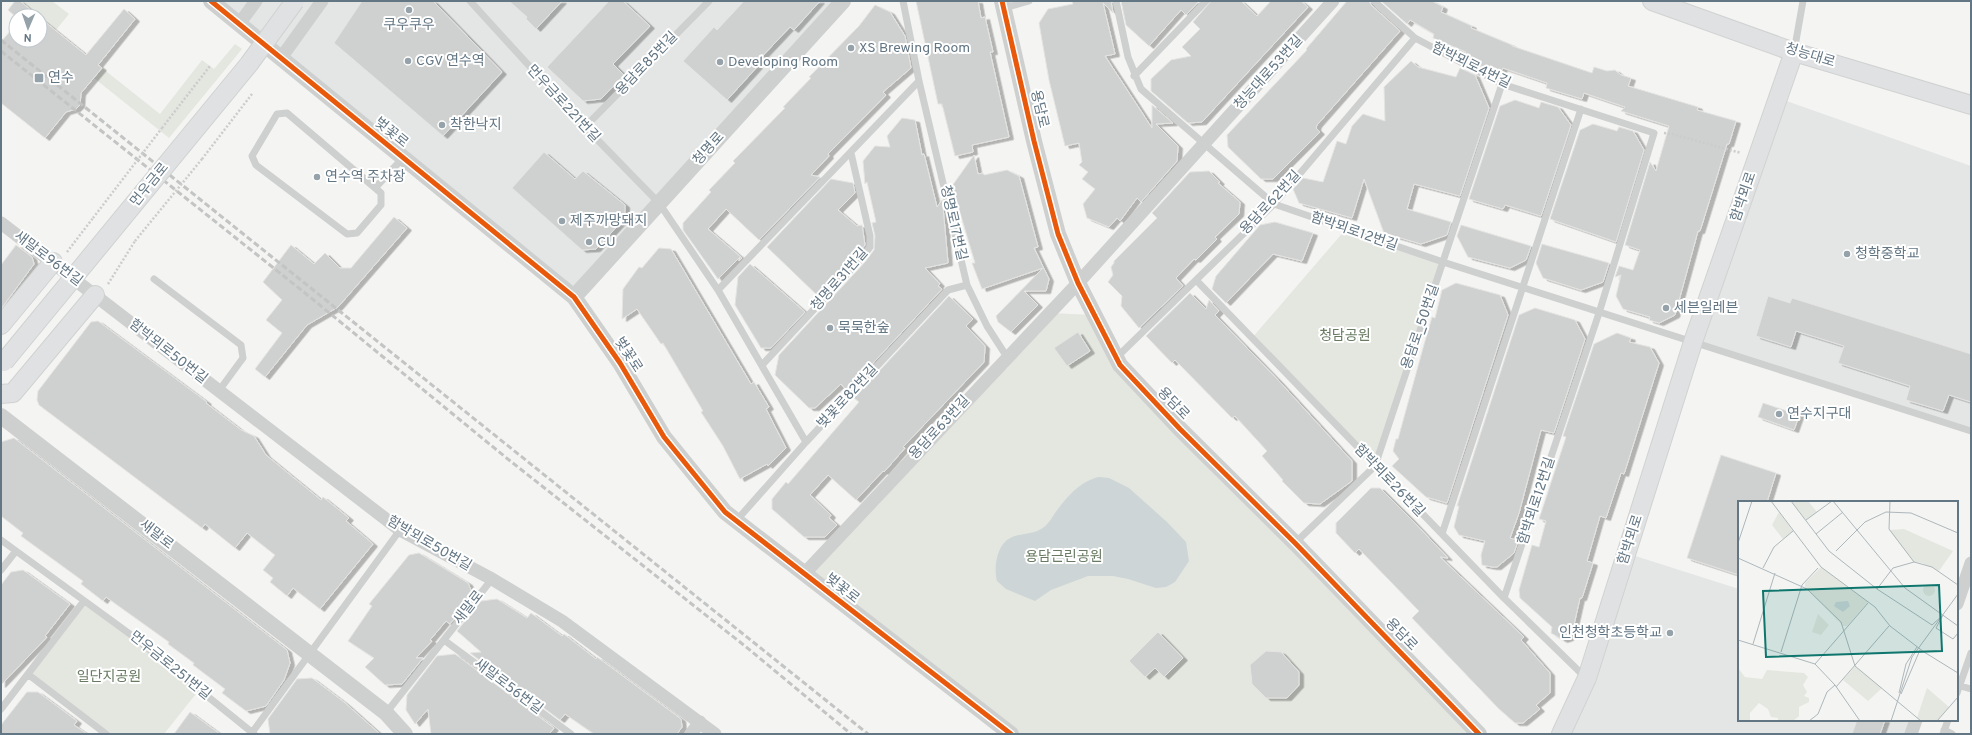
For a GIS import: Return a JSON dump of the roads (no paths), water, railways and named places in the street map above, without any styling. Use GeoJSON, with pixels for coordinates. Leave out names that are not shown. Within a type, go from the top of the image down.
{"type":"FeatureCollection","features":[{"type":"Feature","properties":{"kind":"main road","name":"먼우금로"},"geometry":{"type":"LineString","coordinates":[[3,364],[244,70],[295,1]]}},
{"type":"Feature","properties":{"kind":"main road","name":"청능대로"},"geometry":{"type":"LineString","coordinates":[[1652,1],[1794,52],[1971,105]]}},
{"type":"Feature","properties":{"kind":"main road","name":"함박뫼로"},"geometry":{"type":"LineString","coordinates":[[1561,734],[1586,678],[1693,342],[1794,52]]}},
{"type":"Feature","properties":{"kind":"main road"},"geometry":{"type":"LineString","coordinates":[[1,325],[55,264]]}},
{"type":"Feature","properties":{"kind":"main road"},"geometry":{"type":"LineString","coordinates":[[1,394],[13,393],[97,297]]}},
{"type":"Feature","properties":{"kind":"street","name":"벚꽃로"},"geometry":{"type":"LineString","coordinates":[[211,1],[574,297],[620,363],[664,437],[725,512],[1011,734]]}},
{"type":"Feature","properties":{"kind":"street"},"geometry":{"type":"LineString","coordinates":[[239,24],[256,1]]}},
{"type":"Feature","properties":{"kind":"street"},"geometry":{"type":"LineString","coordinates":[[281,58],[322,1]]}},
{"type":"Feature","properties":{"kind":"street","name":"청명로"},"geometry":{"type":"LineString","coordinates":[[574,297],[844,1]]}},
{"type":"Feature","properties":{"kind":"street","name":"청능대로53번길"},"geometry":{"type":"LineString","coordinates":[[1078,283],[1205,145],[1333,1]]}},
{"type":"Feature","properties":{"kind":"street","name":"용담로"},"geometry":{"type":"LineString","coordinates":[[1003,4],[1034,141],[1055,220],[1078,283],[1120,365],[1180,429],[1296,543],[1479,734]]}},
{"type":"Feature","properties":{"kind":"street","name":"새말로96번길"},"geometry":{"type":"LineString","coordinates":[[1,223],[97,297]]}},
{"type":"Feature","properties":{"kind":"street","name":"용담로63번길"},"geometry":{"type":"LineString","coordinates":[[804,574],[1078,283]]}},
{"type":"Feature","properties":{"kind":"street","name":"함박뫼로50번길"},"geometry":{"type":"LineString","coordinates":[[97,297],[218,392],[400,530],[492,579],[562,622],[715,734]]}},
{"type":"Feature","properties":{"kind":"street","name":"새말로"},"geometry":{"type":"LineString","coordinates":[[1,416],[386,713],[405,734]]}},
{"type":"Feature","properties":{"kind":"street"},"geometry":{"type":"LineString","coordinates":[[1958,601],[1971,563]]}},
{"type":"Feature","properties":{"kind":"street"},"geometry":{"type":"LineString","coordinates":[[1911,734],[1916,721]]}},
{"type":"Feature","properties":{"kind":"street"},"geometry":{"type":"LineString","coordinates":[[691,734],[700,722]]}},
{"type":"Feature","properties":{"kind":"lane","name":"먼우금로221번길"},"geometry":{"type":"LineString","coordinates":[[470,1],[585,127],[660,204]]}},
{"type":"Feature","properties":{"kind":"lane","name":"용담로85번길"},"geometry":{"type":"LineString","coordinates":[[585,127],[709,1]]}},
{"type":"Feature","properties":{"kind":"lane","name":"청명로17번길"},"geometry":{"type":"LineString","coordinates":[[903,1],[919,81],[967,285],[987,326],[1007,357]]}},
{"type":"Feature","properties":{"kind":"lane"},"geometry":{"type":"LineString","coordinates":[[1003,4],[1029,1]]}},
{"type":"Feature","properties":{"kind":"lane"},"geometry":{"type":"LineString","coordinates":[[1116,1],[1128,57],[1134,76],[1141,89],[1205,145]]}},
{"type":"Feature","properties":{"kind":"lane"},"geometry":{"type":"LineString","coordinates":[[1134,76],[1206,1]]}},
{"type":"Feature","properties":{"kind":"lane","name":"함박뫼로4번길"},"geometry":{"type":"LineString","coordinates":[[1374,1],[1415,38],[1502,84],[1654,133],[1600,313]]}},
{"type":"Feature","properties":{"kind":"lane"},"geometry":{"type":"LineString","coordinates":[[1794,52],[1803,1]]}},
{"type":"Feature","properties":{"kind":"lane","name":"용담로62번길"},"geometry":{"type":"LineString","coordinates":[[1116,358],[1274,204],[1415,38]]}},
{"type":"Feature","properties":{"kind":"lane"},"geometry":{"type":"LineString","coordinates":[[718,290],[919,81]]}},
{"type":"Feature","properties":{"kind":"lane","name":"용담로_50번길"},"geometry":{"type":"LineString","coordinates":[[1296,543],[1374,466],[1502,84]]}},
{"type":"Feature","properties":{"kind":"lane"},"geometry":{"type":"LineString","coordinates":[[1442,534],[1521,288],[1581,109]]}},
{"type":"Feature","properties":{"kind":"lane"},"geometry":{"type":"LineString","coordinates":[[287,113],[375,188],[381,193],[381,205],[357,233],[347,234],[256,165],[252,156],[277,114],[287,113]]}},
{"type":"Feature","properties":{"kind":"lane","name":"함박뫼로12번길"},"geometry":{"type":"LineString","coordinates":[[1205,145],[1274,204],[1521,288],[1693,342]]}},
{"type":"Feature","properties":{"kind":"lane","name":"청명로31번길"},"geometry":{"type":"LineString","coordinates":[[762,365],[862,259],[870,247],[870,236],[851,153]]}},
{"type":"Feature","properties":{"kind":"lane"},"geometry":{"type":"LineString","coordinates":[[375,188],[403,158]]}},
{"type":"Feature","properties":{"kind":"lane"},"geometry":{"type":"LineString","coordinates":[[660,204],[718,290],[806,442]]}},
{"type":"Feature","properties":{"kind":"lane"},"geometry":{"type":"LineString","coordinates":[[154,279],[241,345],[243,358],[218,392]]}},
{"type":"Feature","properties":{"kind":"lane","name":"함박뫼로26번길"},"geometry":{"type":"LineString","coordinates":[[1196,280],[1374,466],[1504,598],[1586,678]]}},
{"type":"Feature","properties":{"kind":"lane","name":"벚꽃로82번길"},"geometry":{"type":"LineString","coordinates":[[736,521],[806,442],[948,290],[967,285]]}},
{"type":"Feature","properties":{"kind":"lane","name":"함박뫼로12번길"},"geometry":{"type":"LineString","coordinates":[[1504,598],[1600,313]]}},
{"type":"Feature","properties":{"kind":"lane"},"geometry":{"type":"LineString","coordinates":[[1693,342],[1971,431]]}},
{"type":"Feature","properties":{"kind":"lane"},"geometry":{"type":"LineString","coordinates":[[252,734],[400,530]]}},
{"type":"Feature","properties":{"kind":"lane","name":"먼우금로251번길"},"geometry":{"type":"LineString","coordinates":[[1,540],[134,637],[252,734]]}},
{"type":"Feature","properties":{"kind":"lane"},"geometry":{"type":"LineString","coordinates":[[1,570],[16,551]]}},
{"type":"Feature","properties":{"kind":"lane","name":"새말로"},"geometry":{"type":"LineString","coordinates":[[386,713],[492,579]]}},
{"type":"Feature","properties":{"kind":"lane"},"geometry":{"type":"LineString","coordinates":[[1,709],[29,675],[84,601]]}},
{"type":"Feature","properties":{"kind":"lane","name":"새말로56번길"},"geometry":{"type":"LineString","coordinates":[[444,640],[571,734]]}},
{"type":"Feature","properties":{"kind":"lane"},"geometry":{"type":"LineString","coordinates":[[1971,653],[1958,688],[1971,689]]}},
{"type":"Feature","properties":{"kind":"lane"},"geometry":{"type":"LineString","coordinates":[[29,675],[106,734]]}},
{"type":"Feature","properties":{"kind":"lane"},"geometry":{"type":"LineString","coordinates":[[1948,721],[1944,732],[1952,734]]}},
{"type":"Feature","properties":{"kind":"railway"},"geometry":{"type":"LineString","coordinates":[[1,40],[868,734]]}},
{"type":"Feature","properties":{"kind":"railway"},"geometry":{"type":"LineString","coordinates":[[1,51],[305,293],[509,460],[745,646],[851,734]]}},
{"type":"Feature","properties":{"kind":"place","name":"쿠우쿠우"},"geometry":{"type":"Point","coordinates":[409,10]}},
{"type":"Feature","properties":{"kind":"place","name":"XS Brewing Room"},"geometry":{"type":"Point","coordinates":[851,48]}},
{"type":"Feature","properties":{"kind":"place","name":"CGV 연수역"},"geometry":{"type":"Point","coordinates":[408,61]}},
{"type":"Feature","properties":{"kind":"place","name":"Developing Room"},"geometry":{"type":"Point","coordinates":[720,62]}},
{"type":"Feature","properties":{"kind":"place","name":"연수"},"geometry":{"type":"Point","coordinates":[39,78]}},
{"type":"Feature","properties":{"kind":"place","name":"착한낙지"},"geometry":{"type":"Point","coordinates":[442,125]}},
{"type":"Feature","properties":{"kind":"place","name":"연수역 주차장"},"geometry":{"type":"Point","coordinates":[317,177]}},
{"type":"Feature","properties":{"kind":"place","name":"제주까망돼지"},"geometry":{"type":"Point","coordinates":[562,221]}},
{"type":"Feature","properties":{"kind":"place","name":"CU"},"geometry":{"type":"Point","coordinates":[589,242]}},
{"type":"Feature","properties":{"kind":"place","name":"청학중학교"},"geometry":{"type":"Point","coordinates":[1847,254]}},
{"type":"Feature","properties":{"kind":"place","name":"세븐일레븐"},"geometry":{"type":"Point","coordinates":[1666,308]}},
{"type":"Feature","properties":{"kind":"place","name":"묵묵한숲"},"geometry":{"type":"Point","coordinates":[830,328]}},
{"type":"Feature","properties":{"kind":"place","name":"연수지구대"},"geometry":{"type":"Point","coordinates":[1779,414]}},
{"type":"Feature","properties":{"kind":"place","name":"인천청학초등학교"},"geometry":{"type":"Point","coordinates":[1670,633]}},
{"type":"Feature","properties":{"kind":"park label","name":"청담공원"},"geometry":{"type":"Point","coordinates":[1345,336]}},
{"type":"Feature","properties":{"kind":"park label","name":"용담근린공원"},"geometry":{"type":"Point","coordinates":[1064,557]}},
{"type":"Feature","properties":{"kind":"park label","name":"일단지공원"},"geometry":{"type":"Point","coordinates":[109,677]}}]}
